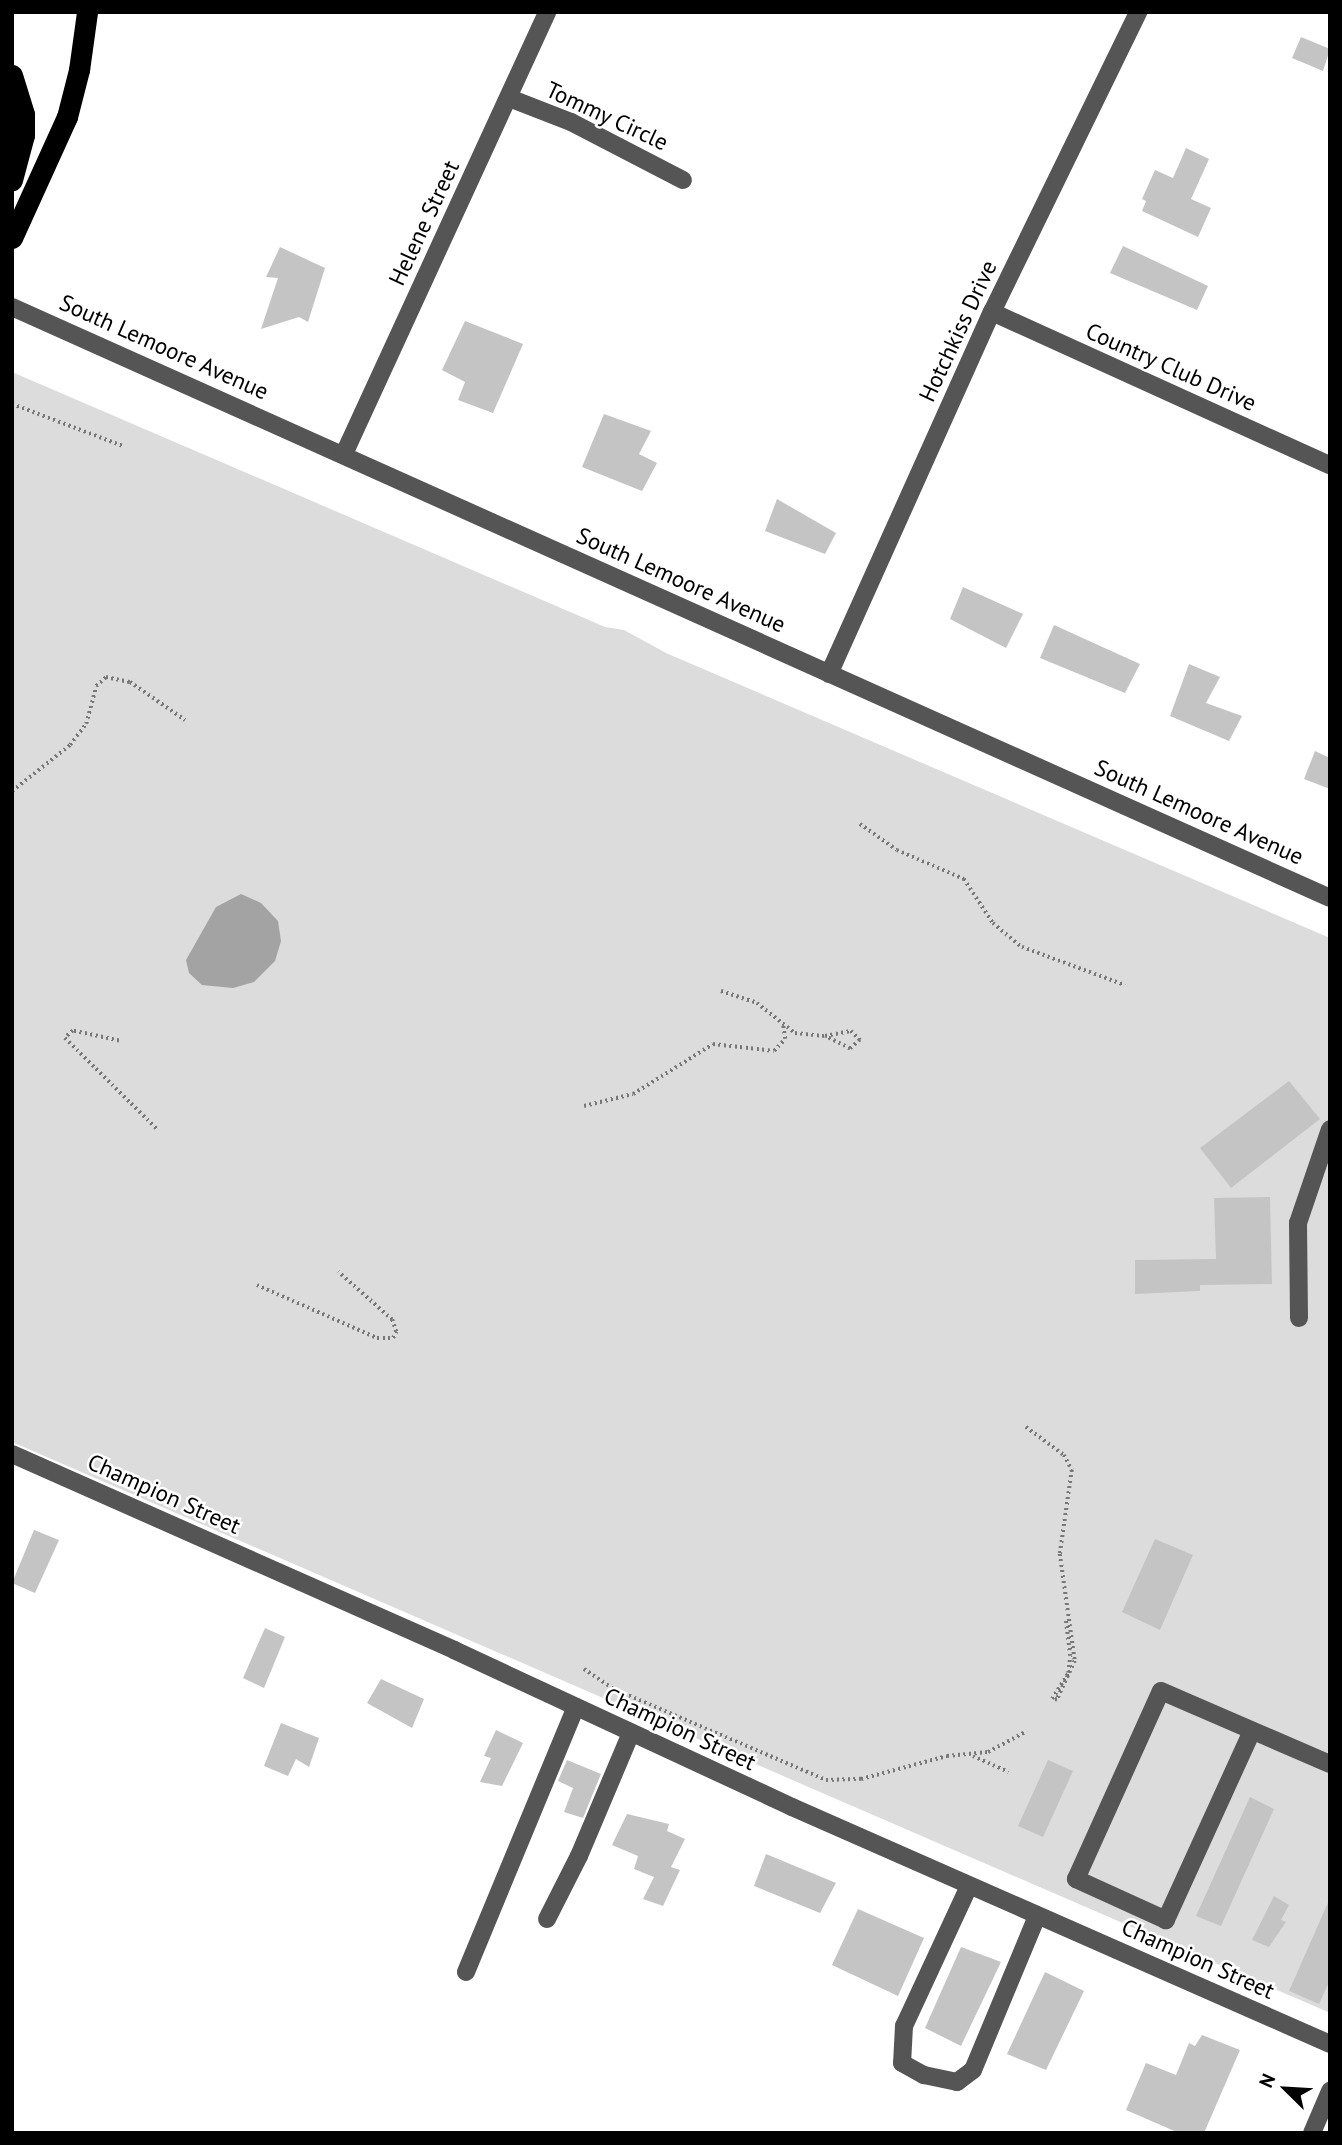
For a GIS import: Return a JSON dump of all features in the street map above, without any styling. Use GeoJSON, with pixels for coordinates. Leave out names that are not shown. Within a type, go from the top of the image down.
{"type":"FeatureCollection","features":[{"type":"Feature","properties":{"kind":"highway"},"geometry":{"type":"LineString","coordinates":[[12,238],[67,117],[79,70],[87,12]]}},
{"type":"Feature","properties":{"kind":"highway"},"geometry":{"type":"LineString","coordinates":[[12,75],[24,114],[12,180]]}},
{"type":"Feature","properties":{"kind":"street","name":"Helene Street"},"geometry":{"type":"LineString","coordinates":[[344,454],[547,12]]}},
{"type":"Feature","properties":{"kind":"street","name":"Hotchkiss Drive"},"geometry":{"type":"LineString","coordinates":[[830,674],[992,312],[1138,12]]}},
{"type":"Feature","properties":{"kind":"street","name":"Tommy Circle"},"geometry":{"type":"LineString","coordinates":[[509,98],[571,122],[682,180]]}},
{"type":"Feature","properties":{"kind":"street","name":"South Lemoore Avenue"},"geometry":{"type":"LineString","coordinates":[[12,307],[1330,898]]}},
{"type":"Feature","properties":{"kind":"street","name":"Country Club Drive"},"geometry":{"type":"LineString","coordinates":[[992,312],[1330,465]]}},
{"type":"Feature","properties":{"kind":"street"},"geometry":{"type":"LineString","coordinates":[[1299,1318],[1298,1223],[1330,1129]]}},
{"type":"Feature","properties":{"kind":"street","name":"Champion Street"},"geometry":{"type":"LineString","coordinates":[[12,1454],[969,1886],[1330,2044]]}},
{"type":"Feature","properties":{"kind":"street"},"geometry":{"type":"LineString","coordinates":[[1252,1731],[1166,1920],[1076,1880],[1161,1691],[1330,1764]]}},
{"type":"Feature","properties":{"kind":"street"},"geometry":{"type":"LineString","coordinates":[[466,1972],[576,1707]]}},
{"type":"Feature","properties":{"kind":"street"},"geometry":{"type":"LineString","coordinates":[[547,1919],[579,1856],[631,1734]]}},
{"type":"Feature","properties":{"kind":"street"},"geometry":{"type":"LineString","coordinates":[[969,1886],[904,2026],[902,2063],[924,2074],[957,2082],[973,2070],[1037,1916]]}},
{"type":"Feature","properties":{"kind":"street"},"geometry":{"type":"LineString","coordinates":[[1312,2133],[1330,2091]]}},
{"type":"Feature","properties":{"kind":"path"},"geometry":{"type":"LineString","coordinates":[[12,404],[123,446]]}},
{"type":"Feature","properties":{"kind":"path"},"geometry":{"type":"LineString","coordinates":[[12,791],[70,745],[86,724],[96,687],[106,677],[130,682],[185,720]]}},
{"type":"Feature","properties":{"kind":"path"},"geometry":{"type":"LineString","coordinates":[[860,824],[897,850],[964,879],[993,923],[1022,947],[1125,985]]}},
{"type":"Feature","properties":{"kind":"path"},"geometry":{"type":"LineString","coordinates":[[721,991],[757,1003],[783,1026],[800,1034],[825,1036],[851,1031],[859,1034],[859,1043],[848,1049],[825,1036]]}},
{"type":"Feature","properties":{"kind":"path"},"geometry":{"type":"LineString","coordinates":[[783,1026],[783,1042]]}},
{"type":"Feature","properties":{"kind":"path"},"geometry":{"type":"LineString","coordinates":[[119,1041],[72,1031],[65,1038],[157,1129]]}},
{"type":"Feature","properties":{"kind":"path"},"geometry":{"type":"LineString","coordinates":[[584,1106],[633,1094],[713,1044],[735,1044],[764,1052],[800,1034]]}},
{"type":"Feature","properties":{"kind":"path"},"geometry":{"type":"LineString","coordinates":[[257,1285],[377,1338],[393,1338],[396,1332],[392,1320],[338,1272]]}},
{"type":"Feature","properties":{"kind":"path"},"geometry":{"type":"LineString","coordinates":[[1026,1427],[1064,1455],[1072,1470],[1060,1545],[1066,1620],[1070,1656],[1068,1673],[1052,1699],[1057,1700],[1075,1666],[1074,1635],[1066,1620]]}},
{"type":"Feature","properties":{"kind":"path"},"geometry":{"type":"LineString","coordinates":[[584,1669],[614,1689],[803,1773],[852,1780],[995,1748],[1027,1731]]}},
{"type":"Feature","properties":{"kind":"path"},"geometry":{"type":"LineString","coordinates":[[991,1762],[995,1748]]}},
{"type":"Feature","properties":{"kind":"path"},"geometry":{"type":"LineString","coordinates":[[852,1780],[955,1756],[991,1762],[1009,1772]]}},
{"type":"Feature","properties":{"kind":"shaded area"},"geometry":{"type":"Polygon","coordinates":[[[12,372],[605,627],[624,630],[666,653],[1330,938],[1328,2012],[12,1442],[12,372]]]}},
{"type":"Feature","properties":{"kind":"shaded area"},"geometry":{"type":"Polygon","coordinates":[[[241,894],[261,903],[278,921],[281,941],[275,961],[254,982],[233,988],[202,985],[189,973],[186,960],[216,907],[241,894]]]}},
{"type":"Feature","properties":{"kind":"building"},"geometry":{"type":"Polygon","coordinates":[[[1301,37],[1330,49],[1323,71],[1292,58],[1301,37]]]}},
{"type":"Feature","properties":{"kind":"building"},"geometry":{"type":"Polygon","coordinates":[[[1186,148],[1209,159],[1191,199],[1211,208],[1198,237],[1142,211],[1146,201],[1142,199],[1155,170],[1173,178],[1186,148]]]}},
{"type":"Feature","properties":{"kind":"building"},"geometry":{"type":"Polygon","coordinates":[[[1123,246],[1208,286],[1197,310],[1110,273],[1123,246]]]}},
{"type":"Feature","properties":{"kind":"building"},"geometry":{"type":"Polygon","coordinates":[[[280,247],[325,268],[308,322],[299,317],[261,329],[278,278],[266,277],[280,247]]]}},
{"type":"Feature","properties":{"kind":"building"},"geometry":{"type":"Polygon","coordinates":[[[465,321],[523,344],[493,413],[458,400],[465,382],[442,370],[465,321]]]}},
{"type":"Feature","properties":{"kind":"building"},"geometry":{"type":"Polygon","coordinates":[[[604,414],[651,431],[639,454],[657,463],[642,491],[582,467],[604,414]]]}},
{"type":"Feature","properties":{"kind":"building"},"geometry":{"type":"Polygon","coordinates":[[[777,499],[836,533],[825,554],[765,531],[777,499]]]}},
{"type":"Feature","properties":{"kind":"building"},"geometry":{"type":"Polygon","coordinates":[[[963,587],[1023,614],[1006,648],[950,619],[963,587]]]}},
{"type":"Feature","properties":{"kind":"building"},"geometry":{"type":"Polygon","coordinates":[[[1054,625],[1140,664],[1125,693],[1040,658],[1054,625]]]}},
{"type":"Feature","properties":{"kind":"building"},"geometry":{"type":"Polygon","coordinates":[[[1189,664],[1220,677],[1206,703],[1242,716],[1229,741],[1170,716],[1189,664]]]}},
{"type":"Feature","properties":{"kind":"building"},"geometry":{"type":"Polygon","coordinates":[[[1315,751],[1330,758],[1330,789],[1304,779],[1315,751]]]}},
{"type":"Feature","properties":{"kind":"building"},"geometry":{"type":"Polygon","coordinates":[[[1289,1081],[1320,1119],[1231,1188],[1200,1148],[1289,1081]]]}},
{"type":"Feature","properties":{"kind":"building"},"geometry":{"type":"Polygon","coordinates":[[[1270,1197],[1272,1284],[1200,1285],[1200,1291],[1135,1294],[1135,1260],[1216,1259],[1214,1198],[1270,1197]]]}},
{"type":"Feature","properties":{"kind":"building"},"geometry":{"type":"Polygon","coordinates":[[[34,1530],[59,1540],[35,1593],[12,1583],[34,1530]]]}},
{"type":"Feature","properties":{"kind":"building"},"geometry":{"type":"Polygon","coordinates":[[[1155,1539],[1193,1555],[1160,1630],[1122,1612],[1155,1539]]]}},
{"type":"Feature","properties":{"kind":"building"},"geometry":{"type":"Polygon","coordinates":[[[265,1628],[285,1637],[264,1688],[243,1678],[265,1628]]]}},
{"type":"Feature","properties":{"kind":"building"},"geometry":{"type":"Polygon","coordinates":[[[381,1679],[424,1699],[412,1728],[367,1703],[381,1679]]]}},
{"type":"Feature","properties":{"kind":"building"},"geometry":{"type":"Polygon","coordinates":[[[281,1723],[319,1738],[309,1767],[296,1759],[288,1776],[264,1766],[281,1723]]]}},
{"type":"Feature","properties":{"kind":"building"},"geometry":{"type":"Polygon","coordinates":[[[496,1730],[523,1743],[502,1786],[480,1782],[491,1758],[484,1756],[496,1730]]]}},
{"type":"Feature","properties":{"kind":"building"},"geometry":{"type":"Polygon","coordinates":[[[567,1760],[601,1774],[583,1818],[564,1812],[573,1788],[558,1781],[567,1760]]]}},
{"type":"Feature","properties":{"kind":"building"},"geometry":{"type":"Polygon","coordinates":[[[1048,1760],[1073,1771],[1043,1837],[1018,1826],[1048,1760]]]}},
{"type":"Feature","properties":{"kind":"building"},"geometry":{"type":"Polygon","coordinates":[[[1250,1797],[1274,1809],[1221,1926],[1196,1916],[1250,1797]]]}},
{"type":"Feature","properties":{"kind":"building"},"geometry":{"type":"Polygon","coordinates":[[[627,1814],[669,1824],[667,1831],[685,1839],[671,1867],[680,1870],[663,1906],[643,1899],[654,1877],[634,1869],[638,1856],[612,1845],[627,1814]]]}},
{"type":"Feature","properties":{"kind":"building"},"geometry":{"type":"Polygon","coordinates":[[[766,1854],[836,1883],[820,1913],[754,1886],[766,1854]]]}},
{"type":"Feature","properties":{"kind":"building"},"geometry":{"type":"Polygon","coordinates":[[[1274,1896],[1289,1905],[1281,1920],[1286,1922],[1269,1947],[1252,1940],[1274,1896]]]}},
{"type":"Feature","properties":{"kind":"building"},"geometry":{"type":"Polygon","coordinates":[[[1330,1898],[1330,1980],[1319,2004],[1289,1991],[1330,1898]]]}},
{"type":"Feature","properties":{"kind":"building"},"geometry":{"type":"Polygon","coordinates":[[[858,1909],[924,1938],[898,1996],[832,1965],[858,1909]]]}},
{"type":"Feature","properties":{"kind":"building"},"geometry":{"type":"Polygon","coordinates":[[[961,1947],[1001,1962],[961,2046],[925,2028],[961,1947]]]}},
{"type":"Feature","properties":{"kind":"building"},"geometry":{"type":"Polygon","coordinates":[[[1045,1972],[1084,1991],[1046,2070],[1007,2054],[1045,1972]]]}},
{"type":"Feature","properties":{"kind":"building"},"geometry":{"type":"Polygon","coordinates":[[[1202,2035],[1240,2050],[1204,2133],[1179,2133],[1126,2110],[1146,2063],[1176,2075],[1189,2043],[1195,2046],[1202,2035]]]}}]}
